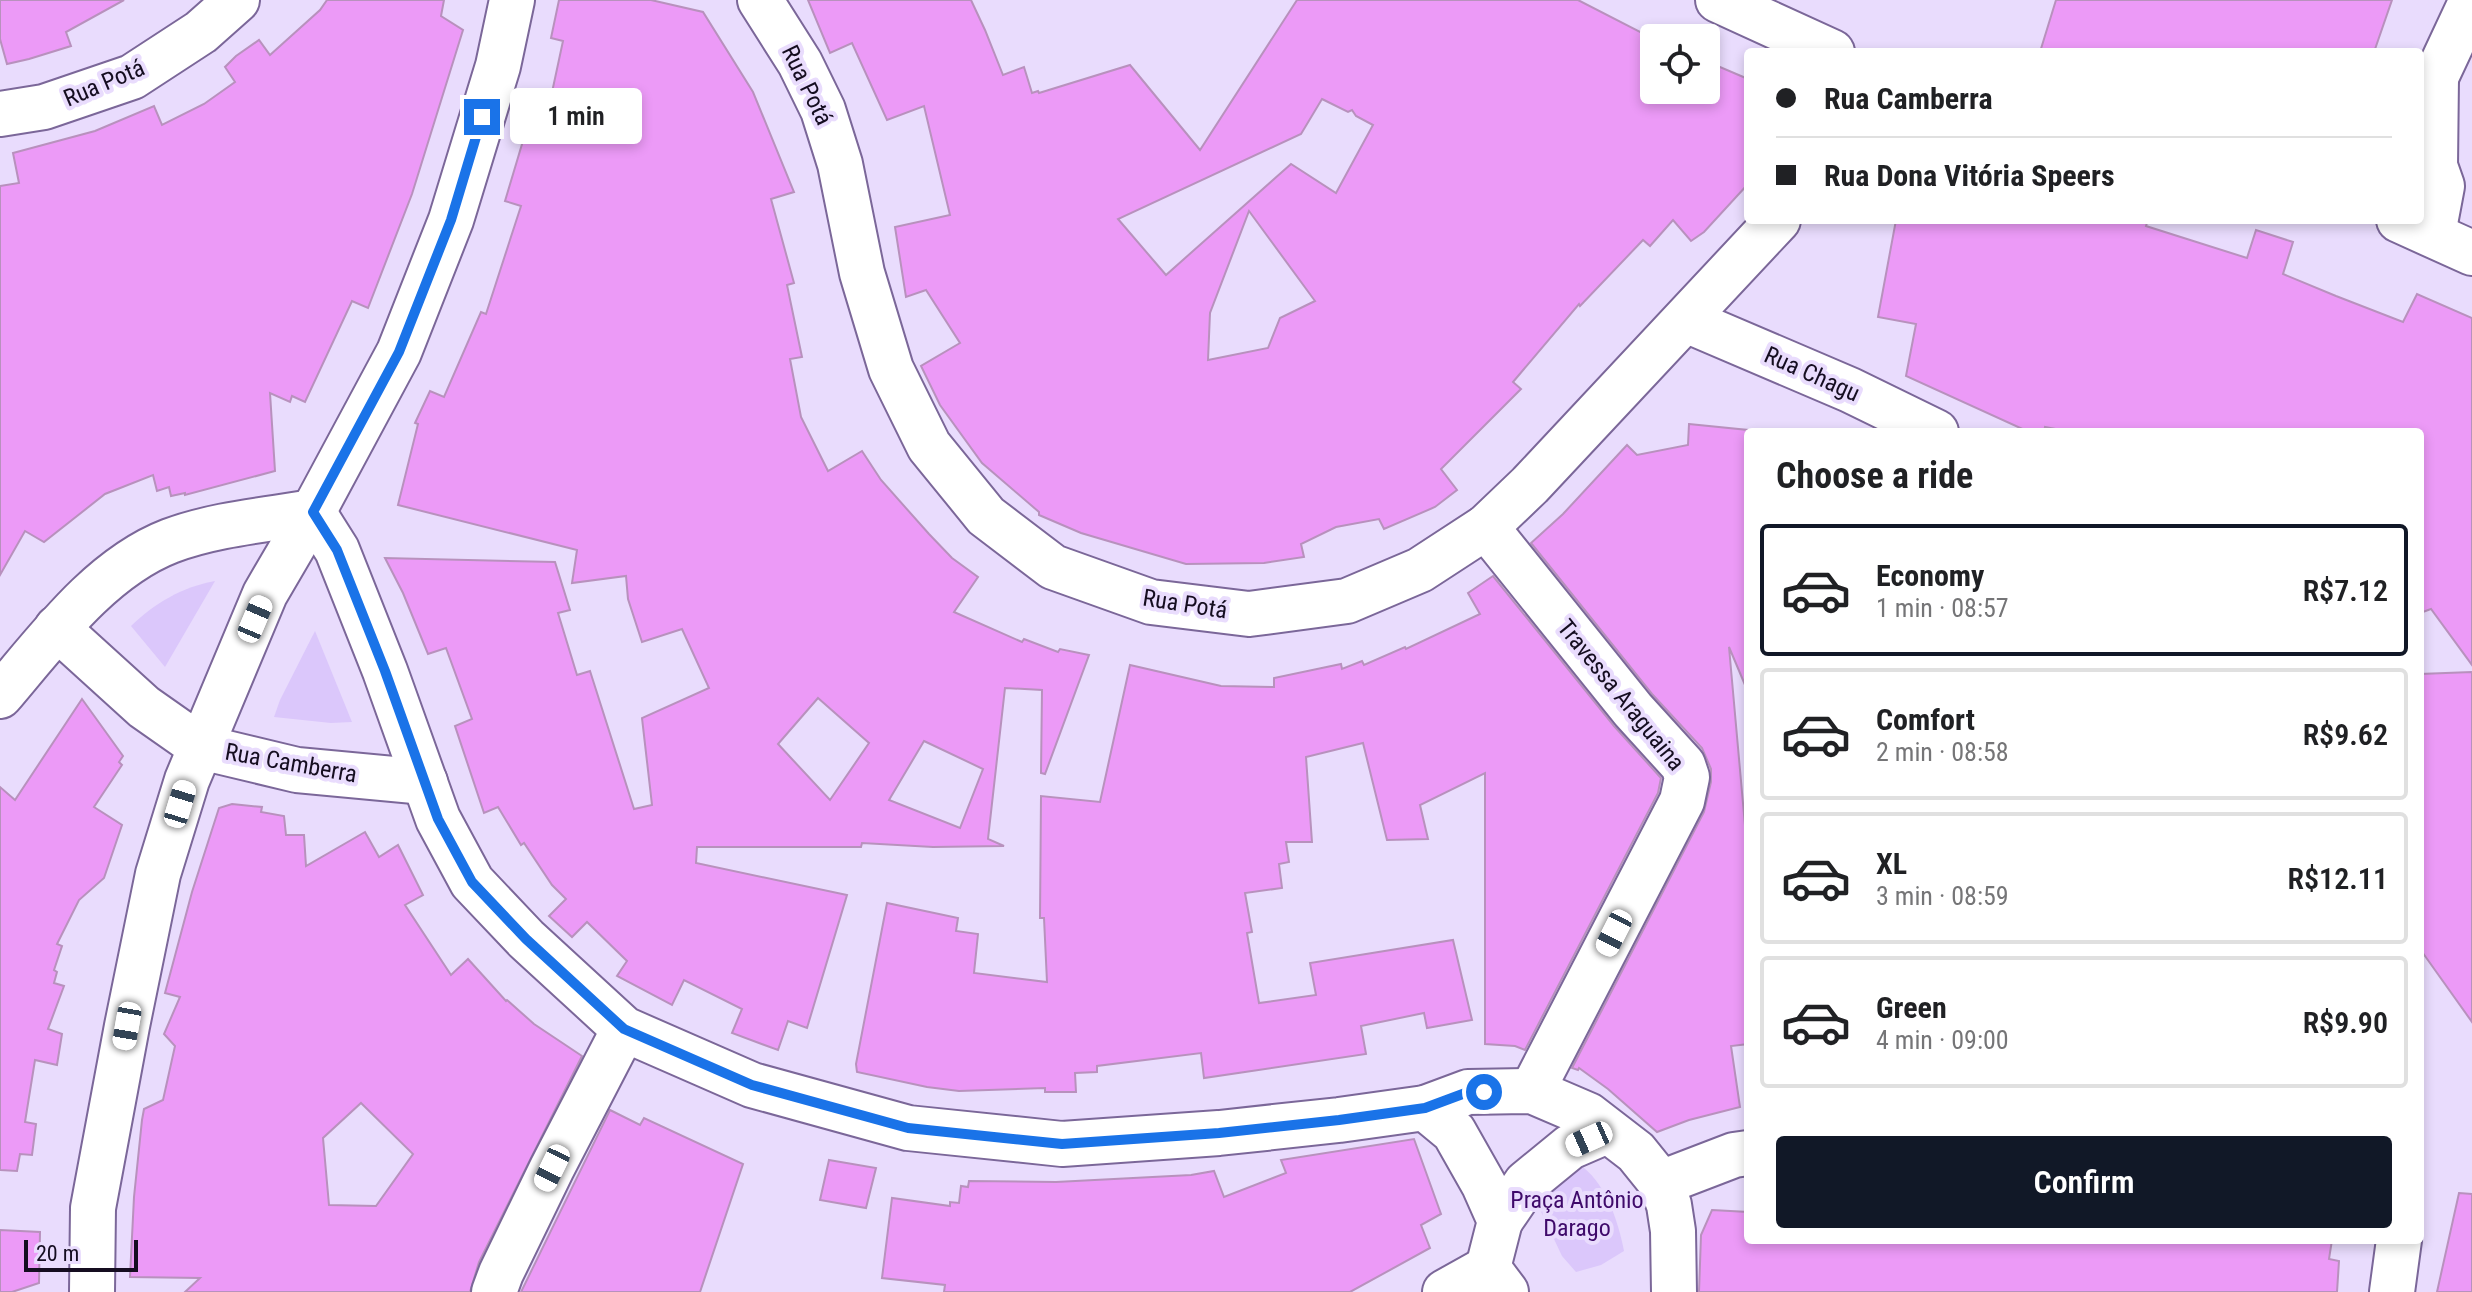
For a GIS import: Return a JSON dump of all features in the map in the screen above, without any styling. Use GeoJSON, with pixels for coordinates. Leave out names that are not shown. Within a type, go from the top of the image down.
{"type":"FeatureCollection","features":[{"type":"Feature","properties":{"kind":"street","name":"Rua Potá"},"geometry":{"type":"LineString","coordinates":[[0,114],[44,107],[132,77],[201,32],[237,0]]}},
{"type":"Feature","properties":{"kind":"street"},"geometry":{"type":"LineString","coordinates":[[92,1292],[93,1208],[158,874],[187,780],[265,594],[399,352],[451,220],[498,66],[512,0]]}},
{"type":"Feature","properties":{"kind":"street","name":"Rua Potá"},"geometry":{"type":"LineString","coordinates":[[760,0],[800,63],[823,110],[840,164],[862,273],[891,369],[929,446],[986,516],[1053,567],[1151,602],[1249,614],[1347,601],[1420,570],[1486,527],[1530,485],[1774,224]]}},
{"type":"Feature","properties":{"kind":"street"},"geometry":{"type":"LineString","coordinates":[[1718,0],[1823,48]]}},
{"type":"Feature","properties":{"kind":"street"},"geometry":{"type":"LineString","coordinates":[[2424,214],[2442,186],[2427,161],[2428,88],[2472,0]]}},
{"type":"Feature","properties":{"kind":"street"},"geometry":{"type":"LineString","coordinates":[[2416,227],[2472,253]]}},
{"type":"Feature","properties":{"kind":"street","name":"Rua Chagu"},"geometry":{"type":"LineString","coordinates":[[1686,320],[1850,390],[1928,428]]}},
{"type":"Feature","properties":{"kind":"street"},"geometry":{"type":"LineString","coordinates":[[0,696],[57,628],[129,563],[169,541],[232,525],[313,512]]}},
{"type":"Feature","properties":{"kind":"street"},"geometry":{"type":"LineString","coordinates":[[313,512],[337,550],[385,671],[438,819],[472,882],[526,939],[624,1029],[752,1085],[908,1128],[1062,1144],[1219,1133],[1339,1120],[1425,1108],[1468,1092],[1532,1091],[1588,1115],[1636,1152],[1661,1183],[1669,1205],[1673,1231],[1668,1281]]}},
{"type":"Feature","properties":{"kind":"street","name":"Travessa Araguaina"},"geometry":{"type":"LineString","coordinates":[[1486,527],[1633,710],[1683,765],[1687,777],[1682,801],[1532,1091]]}},
{"type":"Feature","properties":{"kind":"street","name":"Rua Camberra"},"geometry":{"type":"LineString","coordinates":[[57,628],[144,707],[201,747],[297,770],[425,782]]}},
{"type":"Feature","properties":{"kind":"street"},"geometry":{"type":"LineString","coordinates":[[494,1292],[552,1168],[624,1029]]}},
{"type":"Feature","properties":{"kind":"street"},"geometry":{"type":"LineString","coordinates":[[1425,1108],[1454,1132],[1500,1221],[1497,1280],[1445,1292]]}},
{"type":"Feature","properties":{"kind":"street"},"geometry":{"type":"LineString","coordinates":[[1500,1221],[1526,1183],[1570,1147],[1607,1131]]}},
{"type":"Feature","properties":{"kind":"street"},"geometry":{"type":"LineString","coordinates":[[1661,1183],[1744,1154]]}},
{"type":"Feature","properties":{"kind":"street"},"geometry":{"type":"LineString","coordinates":[[2392,1292],[2398,1244]]}},
{"type":"Feature","properties":{"kind":"green space"},"geometry":{"type":"Polygon","coordinates":[[[215,581],[165,667],[131,626],[170,597],[215,581]]]}},
{"type":"Feature","properties":{"kind":"green space"},"geometry":{"type":"Polygon","coordinates":[[[315,631],[352,722],[274,717],[315,631]]]}},
{"type":"Feature","properties":{"kind":"green space","name":"Praça Antônio Darago"},"geometry":{"type":"Polygon","coordinates":[[[1583,1167],[1599,1184],[1610,1205],[1624,1251],[1601,1265],[1576,1272],[1562,1256],[1536,1201],[1573,1170],[1583,1167]]]}},
{"type":"Feature","properties":{"kind":"building"},"geometry":{"type":"Polygon","coordinates":[[[0,0],[124,0],[66,32],[71,46],[7,64],[0,39],[0,0]]]}},
{"type":"Feature","properties":{"kind":"building"},"geometry":{"type":"Polygon","coordinates":[[[327,0],[444,0],[441,16],[463,30],[412,194],[368,308],[352,301],[305,402],[292,396],[290,402],[270,393],[275,471],[171,496],[169,487],[157,491],[153,475],[105,494],[44,542],[25,531],[0,575],[0,186],[19,183],[13,153],[95,131],[154,106],[162,125],[204,104],[235,82],[225,67],[236,56],[259,40],[270,55],[327,0]]]}},
{"type":"Feature","properties":{"kind":"building"},"geometry":{"type":"Polygon","coordinates":[[[559,0],[651,0],[703,12],[753,92],[794,192],[771,199],[794,283],[787,285],[802,357],[790,359],[801,417],[828,471],[862,451],[881,480],[929,534],[952,558],[978,577],[954,612],[1022,642],[1024,639],[1058,652],[1060,649],[1089,655],[1045,774],[1041,773],[1042,690],[1005,688],[988,839],[1004,846],[933,847],[862,843],[861,847],[697,847],[696,863],[847,895],[807,1028],[788,1021],[778,1050],[732,1033],[742,1009],[684,980],[672,1005],[617,976],[627,961],[587,922],[572,937],[549,916],[566,899],[552,885],[524,843],[521,845],[498,807],[484,813],[455,726],[472,719],[446,648],[428,654],[385,558],[555,562],[570,610],[558,613],[577,675],[590,671],[634,809],[652,805],[642,718],[709,688],[682,629],[642,642],[628,599],[626,576],[572,583],[577,550],[398,505],[418,424],[415,423],[430,391],[444,397],[481,312],[486,314],[521,206],[505,201],[537,94],[551,97],[563,41],[551,38],[559,0]],[[818,698],[778,744],[830,800],[869,743],[818,698]],[[924,741],[889,800],[960,828],[983,769],[924,741]]]}},
{"type":"Feature","properties":{"kind":"building"},"geometry":{"type":"Polygon","coordinates":[[[808,0],[971,0],[1003,75],[1024,67],[1032,93],[1039,93],[1130,65],[1200,150],[1297,0],[1578,0],[1640,32],[1640,104],[1720,104],[1720,67],[1744,77],[1744,188],[1704,232],[1691,241],[1673,220],[1650,246],[1643,240],[1579,304],[1513,382],[1521,389],[1441,469],[1457,490],[1435,507],[1384,529],[1379,519],[1336,527],[1301,544],[1304,557],[1264,563],[1186,564],[1081,533],[1039,515],[982,463],[940,405],[921,366],[960,343],[926,290],[906,297],[895,227],[950,215],[924,106],[887,120],[852,43],[830,53],[808,0]],[[1322,99],[1301,134],[1118,219],[1166,275],[1291,164],[1336,193],[1373,125],[1356,116],[1352,110],[1348,112],[1322,99]],[[1249,211],[1210,313],[1208,360],[1268,348],[1280,318],[1315,301],[1249,211]]]}},
{"type":"Feature","properties":{"kind":"building"},"geometry":{"type":"Polygon","coordinates":[[[2056,0],[2392,0],[2375,48],[2041,48],[2056,0]]]}},
{"type":"Feature","properties":{"kind":"building"},"geometry":{"type":"Polygon","coordinates":[[[1895,224],[2147,224],[2247,258],[2256,230],[2293,242],[2283,274],[2336,296],[2403,322],[2417,294],[2472,318],[2472,665],[2431,609],[2424,612],[2424,428],[2020,428],[1906,376],[1916,324],[1878,317],[1895,224]]]}},
{"type":"Feature","properties":{"kind":"building"},"geometry":{"type":"Polygon","coordinates":[[[1689,424],[1744,430],[1744,683],[1729,647],[1744,814],[1744,1044],[1731,1046],[1740,1107],[1657,1132],[1608,1089],[1579,1068],[1572,1068],[1704,812],[1711,769],[1702,748],[1652,694],[1531,543],[1563,514],[1627,445],[1637,455],[1688,445],[1689,424]]]}},
{"type":"Feature","properties":{"kind":"building"},"geometry":{"type":"Polygon","coordinates":[[[1493,576],[1614,726],[1661,778],[1658,793],[1525,1050],[1515,1046],[1485,1044],[1485,773],[1420,805],[1428,839],[1387,840],[1363,743],[1306,757],[1312,842],[1286,842],[1289,862],[1279,864],[1282,888],[1245,893],[1252,932],[1247,933],[1259,1003],[1316,995],[1310,963],[1453,940],[1472,1020],[1427,1028],[1424,1013],[1361,1026],[1366,1054],[1204,1078],[1201,1053],[1097,1066],[1097,1072],[1075,1073],[1076,1092],[1045,1092],[1045,1088],[959,1091],[857,1072],[887,903],[958,918],[956,931],[978,934],[974,973],[1047,982],[1044,918],[1040,918],[1041,796],[1100,802],[1130,665],[1221,686],[1274,687],[1274,678],[1341,664],[1342,669],[1362,661],[1364,665],[1480,614],[1468,593],[1493,576]]]}},
{"type":"Feature","properties":{"kind":"building"},"geometry":{"type":"Polygon","coordinates":[[[2472,672],[2472,1022],[2424,955],[2424,674],[2472,672]]]}},
{"type":"Feature","properties":{"kind":"building"},"geometry":{"type":"Polygon","coordinates":[[[82,699],[123,756],[119,762],[122,765],[94,807],[122,825],[104,878],[79,900],[57,944],[62,946],[54,970],[57,972],[54,983],[64,986],[48,1029],[62,1034],[57,1065],[35,1060],[25,1122],[36,1124],[32,1155],[20,1154],[17,1171],[0,1170],[0,787],[15,800],[82,699]]]}},
{"type":"Feature","properties":{"kind":"building"},"geometry":{"type":"Polygon","coordinates":[[[232,804],[262,807],[261,812],[284,816],[286,835],[304,835],[306,866],[365,832],[379,857],[398,845],[423,895],[405,905],[451,975],[468,959],[506,1001],[582,1056],[479,1262],[470,1292],[185,1292],[200,1278],[130,1277],[134,1197],[144,1109],[163,1100],[175,1046],[164,1034],[180,997],[165,993],[219,808],[232,804]],[[361,1103],[323,1138],[329,1205],[376,1206],[413,1154],[361,1103]]]}},
{"type":"Feature","properties":{"kind":"building"},"geometry":{"type":"Polygon","coordinates":[[[610,1110],[640,1125],[644,1118],[743,1164],[700,1292],[521,1292],[610,1110]]]}},
{"type":"Feature","properties":{"kind":"building"},"geometry":{"type":"Polygon","coordinates":[[[1414,1139],[1441,1214],[1421,1225],[1430,1248],[1350,1292],[944,1292],[945,1285],[882,1278],[892,1198],[950,1206],[950,1202],[959,1203],[961,1186],[968,1187],[969,1181],[1056,1182],[1214,1171],[1224,1197],[1286,1173],[1281,1160],[1414,1139]]]}},
{"type":"Feature","properties":{"kind":"building"},"geometry":{"type":"Polygon","coordinates":[[[829,1160],[876,1168],[866,1208],[820,1200],[829,1160]]]}},
{"type":"Feature","properties":{"kind":"building"},"geometry":{"type":"Polygon","coordinates":[[[2459,1193],[2472,1194],[2472,1292],[2437,1292],[2459,1193]]]}},
{"type":"Feature","properties":{"kind":"building"},"geometry":{"type":"Polygon","coordinates":[[[1712,1210],[1744,1212],[1744,1244],[2331,1244],[2329,1259],[2339,1261],[2337,1292],[1699,1292],[1701,1235],[1712,1210]]]}},
{"type":"Feature","properties":{"kind":"building"},"geometry":{"type":"Polygon","coordinates":[[[0,1230],[40,1232],[39,1283],[12,1292],[0,1292],[0,1230]]]}},
{"type":"Feature","properties":{"kind":"route"},"geometry":{"type":"LineString","coordinates":[[482,117],[451,220],[399,352],[313,512],[337,550],[385,671],[438,819],[472,882],[526,939],[624,1029],[752,1085],[908,1128],[1062,1144],[1219,1133],[1339,1120],[1425,1108],[1468,1092],[1484,1092]]}}]}
